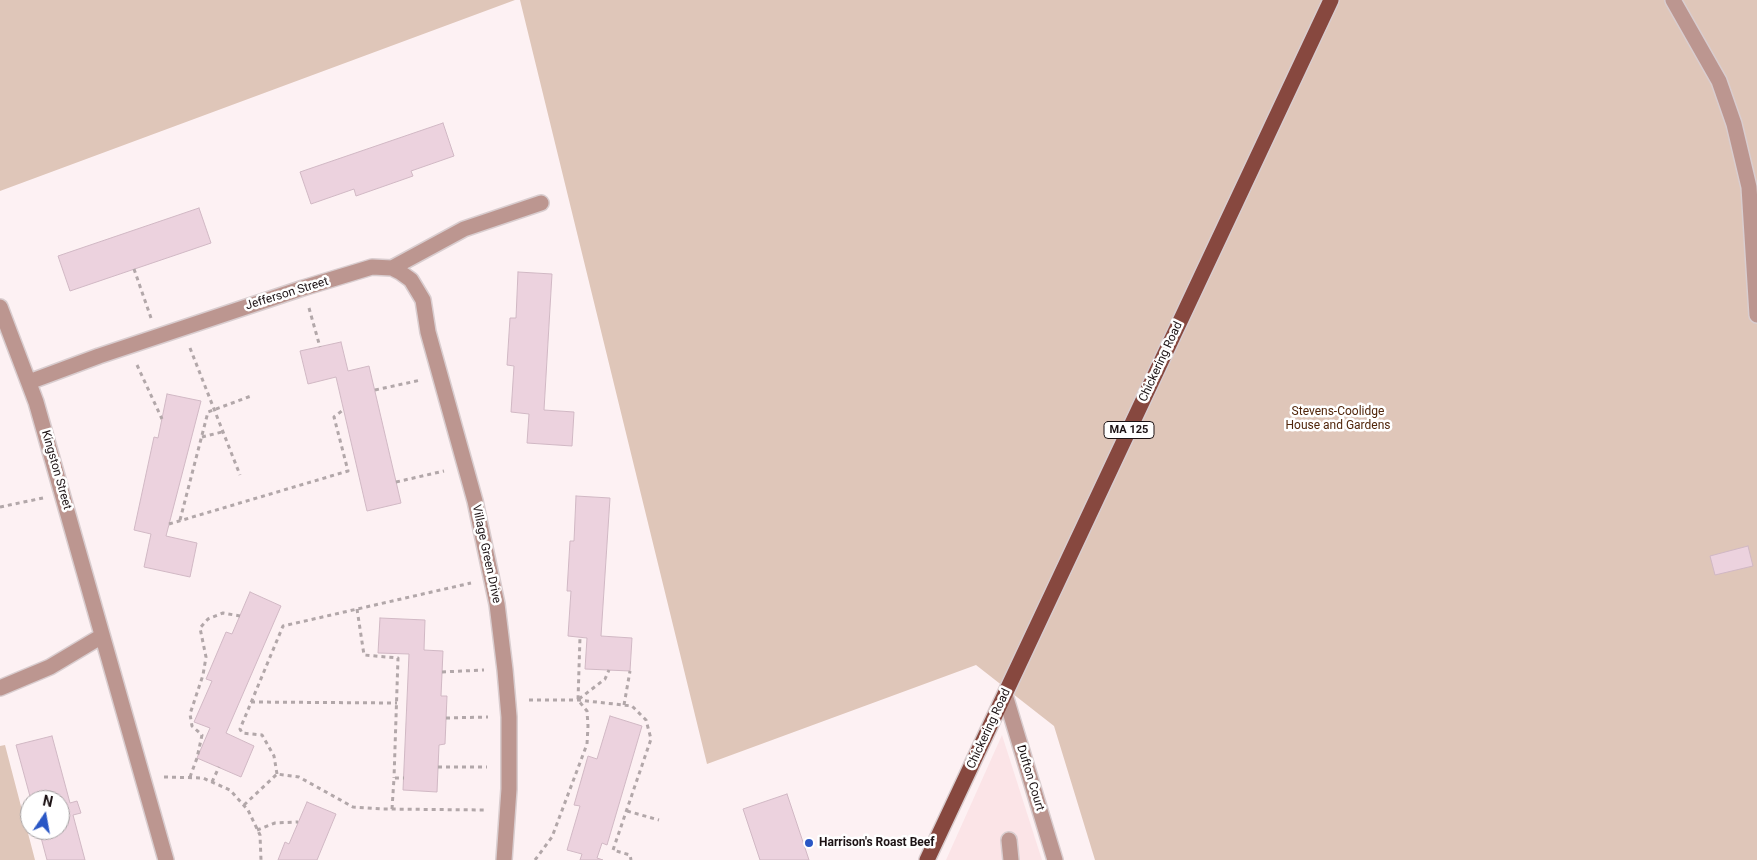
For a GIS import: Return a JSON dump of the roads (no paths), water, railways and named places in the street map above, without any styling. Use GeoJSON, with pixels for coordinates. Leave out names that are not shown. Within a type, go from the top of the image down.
{"type":"FeatureCollection","features":[{"type":"Feature","properties":{"kind":"main road","name":"Chickering Road"},"geometry":{"type":"LineString","coordinates":[[927,860],[1331,0]]}},
{"type":"Feature","properties":{"kind":"street"},"geometry":{"type":"LineString","coordinates":[[1673,0],[1719,81],[1734,124],[1749,187],[1757,315]]}},
{"type":"Feature","properties":{"kind":"street","name":"Jefferson Street"},"geometry":{"type":"LineString","coordinates":[[29,382],[157,336],[303,288],[372,267],[392,268],[464,229],[541,203]]}},
{"type":"Feature","properties":{"kind":"street","name":"Village Green Drive"},"geometry":{"type":"LineString","coordinates":[[392,268],[411,280],[424,300],[428,332],[466,466],[497,604],[509,717],[510,767],[504,860]]}},
{"type":"Feature","properties":{"kind":"street","name":"Kingston Street"},"geometry":{"type":"LineString","coordinates":[[0,307],[36,402],[166,860]]}},
{"type":"Feature","properties":{"kind":"street"},"geometry":{"type":"LineString","coordinates":[[0,688],[50,667],[102,636]]}},
{"type":"Feature","properties":{"kind":"street","name":"Dufton Court"},"geometry":{"type":"LineString","coordinates":[[1004,695],[1056,860]]}},
{"type":"Feature","properties":{"kind":"street"},"geometry":{"type":"LineString","coordinates":[[1009,840],[1011,860]]}},
{"type":"Feature","properties":{"kind":"place","name":"Harrison's Roast Beef"},"geometry":{"type":"Point","coordinates":[809,843]}},
{"type":"Feature","properties":{"kind":"park label","name":"Stevens-Coolidge House and Gardens"},"geometry":{"type":"Point","coordinates":[1338,419]}}]}
